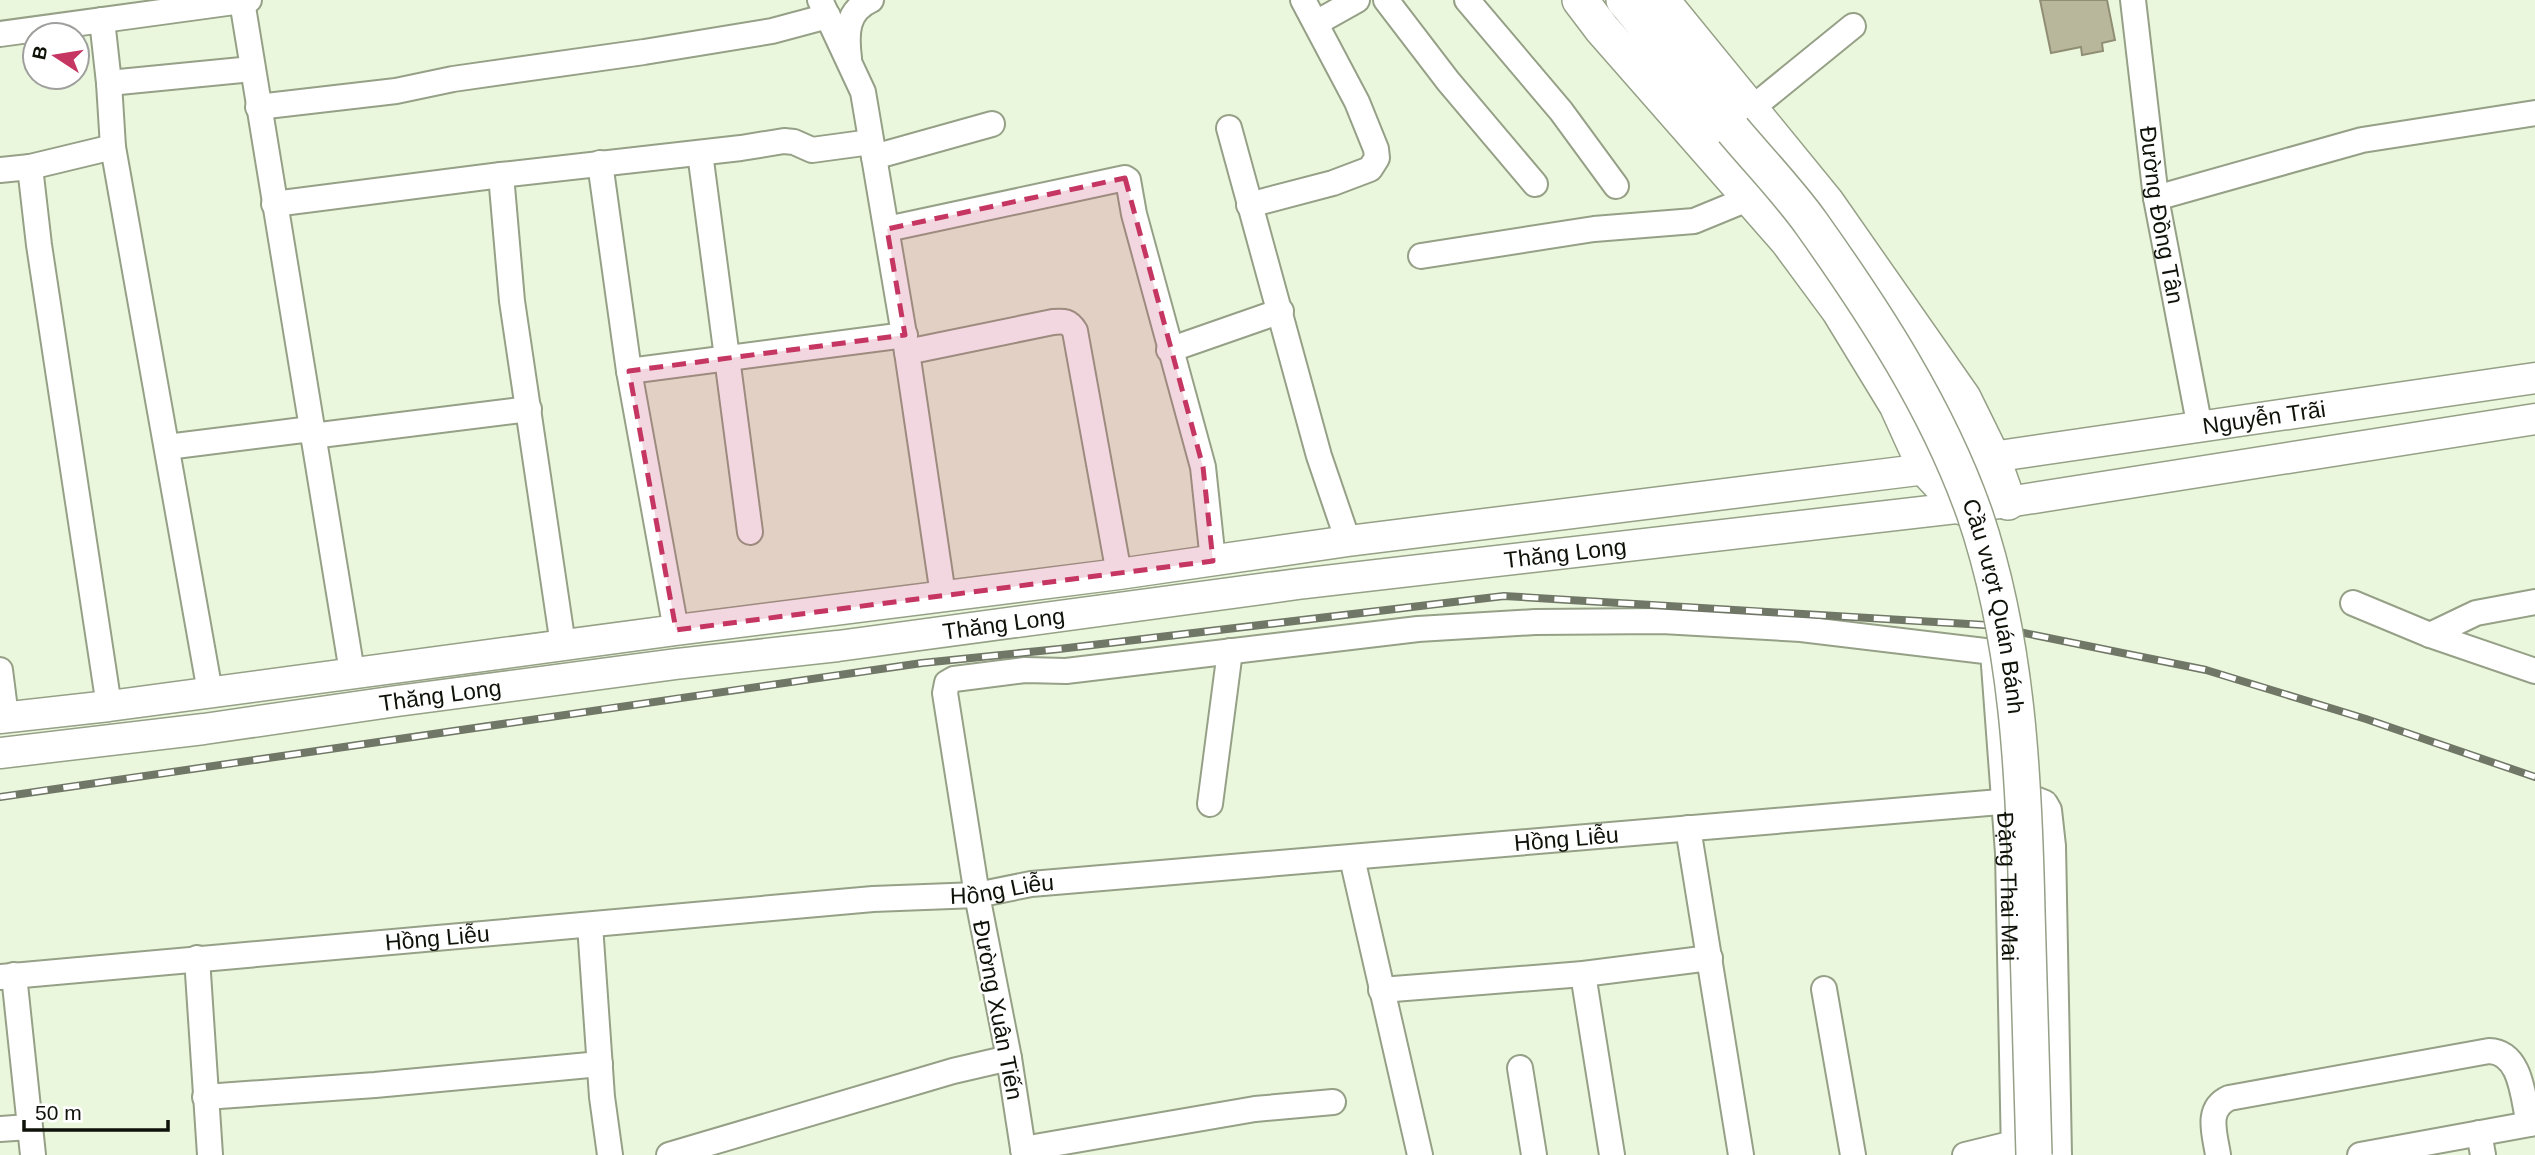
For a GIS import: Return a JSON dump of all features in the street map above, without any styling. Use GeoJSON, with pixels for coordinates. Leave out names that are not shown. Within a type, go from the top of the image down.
{"type":"FeatureCollection","features":[{"type":"Feature","properties":{"kind":"highway"},"geometry":{"type":"LineString","coordinates":[[1580,0],[1602,29],[1788,241],[1839,310],[1897,405],[1926,469],[1962,507]]}},
{"type":"Feature","properties":{"kind":"highway"},"geometry":{"type":"LineString","coordinates":[[1624,0],[1826,202],[1963,398],[1992,457],[2008,502]]}},
{"type":"Feature","properties":{"kind":"highway"},"geometry":{"type":"LineString","coordinates":[[1661,0],[1742,119]]}},
{"type":"Feature","properties":{"kind":"highway","name":"Cầu vượt Quán Bánh"},"geometry":{"type":"LineString","coordinates":[[1742,119],[1908,369],[1950,451],[1978,526],[1997,592],[2020,747],[2025,838],[2020,1151]]}},
{"type":"Feature","properties":{"kind":"main road","name":"Nguyễn Trãi"},"geometry":{"type":"LineString","coordinates":[[1992,457],[2535,378]]}},
{"type":"Feature","properties":{"kind":"main road","name":"Nguyễn Trãi"},"geometry":{"type":"LineString","coordinates":[[2008,502],[2535,419]]}},
{"type":"Feature","properties":{"kind":"main road","name":"Thăng Long"},"geometry":{"type":"LineString","coordinates":[[3,718],[1119,574],[1348,541],[1926,469],[1992,457]]}},
{"type":"Feature","properties":{"kind":"main road","name":"Thăng Long"},"geometry":{"type":"LineString","coordinates":[[4,752],[204,729],[490,688],[1125,609],[1379,574],[2008,502]]}},
{"type":"Feature","properties":{"kind":"main road"},"geometry":{"type":"LineString","coordinates":[[1119,574],[1125,609]]}},
{"type":"Feature","properties":{"kind":"main road"},"geometry":{"type":"LineString","coordinates":[[3,718],[4,752]]}},
{"type":"Feature","properties":{"kind":"street"},"geometry":{"type":"LineString","coordinates":[[850,65],[847,39],[852,16],[860,5],[871,0]]}},
{"type":"Feature","properties":{"kind":"street"},"geometry":{"type":"LineString","coordinates":[[1249,205],[1333,183],[1370,169],[1377,158],[1357,102],[1303,0]]}},
{"type":"Feature","properties":{"kind":"street"},"geometry":{"type":"LineString","coordinates":[[1316,23],[1357,0]]}},
{"type":"Feature","properties":{"kind":"street"},"geometry":{"type":"LineString","coordinates":[[1386,0],[1448,81],[1535,184]]}},
{"type":"Feature","properties":{"kind":"street"},"geometry":{"type":"LineString","coordinates":[[1467,0],[1561,111],[1616,186]]}},
{"type":"Feature","properties":{"kind":"street","name":"Đường Đồng Tân"},"geometry":{"type":"LineString","coordinates":[[2133,0],[2156,198],[2200,428]]}},
{"type":"Feature","properties":{"kind":"street"},"geometry":{"type":"LineString","coordinates":[[0,34],[245,1],[258,107],[352,672]]}},
{"type":"Feature","properties":{"kind":"street"},"geometry":{"type":"LineString","coordinates":[[258,107],[396,90],[772,31],[824,8],[863,92],[906,344],[943,595]]}},
{"type":"Feature","properties":{"kind":"street"},"geometry":{"type":"LineString","coordinates":[[102,20],[113,147],[211,692]]}},
{"type":"Feature","properties":{"kind":"street"},"geometry":{"type":"LineString","coordinates":[[1742,119],[1853,26]]}},
{"type":"Feature","properties":{"kind":"street"},"geometry":{"type":"LineString","coordinates":[[109,83],[252,69]]}},
{"type":"Feature","properties":{"kind":"street"},"geometry":{"type":"LineString","coordinates":[[2156,198],[2361,140],[2535,113]]}},
{"type":"Feature","properties":{"kind":"street"},"geometry":{"type":"LineString","coordinates":[[274,204],[784,141],[794,142],[812,150],[873,150],[992,124]]}},
{"type":"Feature","properties":{"kind":"street"},"geometry":{"type":"LineString","coordinates":[[1228,128],[1320,456],[1348,541]]}},
{"type":"Feature","properties":{"kind":"street"},"geometry":{"type":"LineString","coordinates":[[0,170],[30,167],[113,147]]}},
{"type":"Feature","properties":{"kind":"street"},"geometry":{"type":"LineString","coordinates":[[700,153],[750,531]]}},
{"type":"Feature","properties":{"kind":"street"},"geometry":{"type":"LineString","coordinates":[[600,163],[629,371],[676,630]]}},
{"type":"Feature","properties":{"kind":"street"},"geometry":{"type":"LineString","coordinates":[[30,167],[39,245],[109,706]]}},
{"type":"Feature","properties":{"kind":"street"},"geometry":{"type":"LineString","coordinates":[[500,175],[506,255],[563,645]]}},
{"type":"Feature","properties":{"kind":"street"},"geometry":{"type":"LineString","coordinates":[[887,229],[1125,178],[1128,180],[1134,214],[1169,350],[1203,467],[1213,561]]}},
{"type":"Feature","properties":{"kind":"street"},"geometry":{"type":"LineString","coordinates":[[1421,256],[1594,229],[1694,221],[1750,198]]}},
{"type":"Feature","properties":{"kind":"street"},"geometry":{"type":"LineString","coordinates":[[1169,350],[1281,311]]}},
{"type":"Feature","properties":{"kind":"street"},"geometry":{"type":"LineString","coordinates":[[629,371],[726,358],[906,344],[1063,321],[1075,331],[1119,574]]}},
{"type":"Feature","properties":{"kind":"street"},"geometry":{"type":"LineString","coordinates":[[167,447],[529,409]]}},
{"type":"Feature","properties":{"kind":"street"},"geometry":{"type":"LineString","coordinates":[[2430,635],[2476,613],[2535,602]]}},
{"type":"Feature","properties":{"kind":"street"},"geometry":{"type":"LineString","coordinates":[[2353,603],[2430,635],[2535,671]]}},
{"type":"Feature","properties":{"kind":"street"},"geometry":{"type":"LineString","coordinates":[[1210,804],[1230,651],[1463,625],[1615,621],[1801,629],[1993,652],[2005,801]]}},
{"type":"Feature","properties":{"kind":"street","name":"Đường Xuân Tiến"},"geometry":{"type":"LineString","coordinates":[[1023,1152],[1009,1058],[977,895],[945,685],[954,679],[1025,670],[1066,671],[1230,651]]}},
{"type":"Feature","properties":{"kind":"street"},"geometry":{"type":"LineString","coordinates":[[0,670],[3,718]]}},
{"type":"Feature","properties":{"kind":"street","name":"Đặng Thai Mai"},"geometry":{"type":"LineString","coordinates":[[2020,1151],[2005,801],[2035,799],[2045,803],[2049,810],[2053,846],[2059,1155]]}},
{"type":"Feature","properties":{"kind":"street","name":"Hồng Liễu"},"geometry":{"type":"LineString","coordinates":[[7,976],[873,899],[977,895],[1031,884],[2005,801]]}},
{"type":"Feature","properties":{"kind":"street"},"geometry":{"type":"LineString","coordinates":[[1688,828],[1741,1155]]}},
{"type":"Feature","properties":{"kind":"street"},"geometry":{"type":"LineString","coordinates":[[1352,858],[1420,1155]]}},
{"type":"Feature","properties":{"kind":"street"},"geometry":{"type":"LineString","coordinates":[[590,925],[610,1155]]}},
{"type":"Feature","properties":{"kind":"street"},"geometry":{"type":"LineString","coordinates":[[2010,932],[2055,930]]}},
{"type":"Feature","properties":{"kind":"street"},"geometry":{"type":"LineString","coordinates":[[197,958],[209,1155]]}},
{"type":"Feature","properties":{"kind":"street"},"geometry":{"type":"LineString","coordinates":[[1381,990],[1583,974],[1710,958]]}},
{"type":"Feature","properties":{"kind":"street"},"geometry":{"type":"LineString","coordinates":[[1583,974],[1612,1155]]}},
{"type":"Feature","properties":{"kind":"street"},"geometry":{"type":"LineString","coordinates":[[7,976],[33,1155]]}},
{"type":"Feature","properties":{"kind":"street"},"geometry":{"type":"LineString","coordinates":[[1824,989],[1853,1155]]}},
{"type":"Feature","properties":{"kind":"street"},"geometry":{"type":"LineString","coordinates":[[2218,1155],[2213,1115],[2220,1104],[2229,1098],[2489,1051],[2501,1053],[2512,1063],[2532,1123],[2481,1144],[2360,1155]]}},
{"type":"Feature","properties":{"kind":"street"},"geometry":{"type":"LineString","coordinates":[[669,1155],[735,1146],[953,1071],[1009,1058]]}},
{"type":"Feature","properties":{"kind":"street"},"geometry":{"type":"LineString","coordinates":[[205,1097],[375,1085],[600,1064]]}},
{"type":"Feature","properties":{"kind":"street"},"geometry":{"type":"LineString","coordinates":[[1520,1068],[1534,1155]]}},
{"type":"Feature","properties":{"kind":"street"},"geometry":{"type":"LineString","coordinates":[[1023,1152],[1255,1109],[1333,1102]]}},
{"type":"Feature","properties":{"kind":"street"},"geometry":{"type":"LineString","coordinates":[[0,1129],[29,1127]]}},
{"type":"Feature","properties":{"kind":"street"},"geometry":{"type":"LineString","coordinates":[[1965,1155],[2020,1151]]}},
{"type":"Feature","properties":{"kind":"highlighted area"},"geometry":{"type":"Polygon","coordinates":[[[1125,178],[1203,467],[1213,561],[676,630],[629,371],[905,335],[887,229],[1125,178]]]}},
{"type":"Feature","properties":{"kind":"building"},"geometry":{"type":"Polygon","coordinates":[[[2040,0],[2107,0],[2115,40],[2102,43],[2103,51],[2082,55],[2081,47],[2051,53],[2040,0]]]}},
{"type":"Feature","properties":{"kind":"railway"},"geometry":{"type":"LineString","coordinates":[[0,797],[922,663],[1504,596],[1985,625],[2206,670],[2366,719],[2535,777]]}}]}
